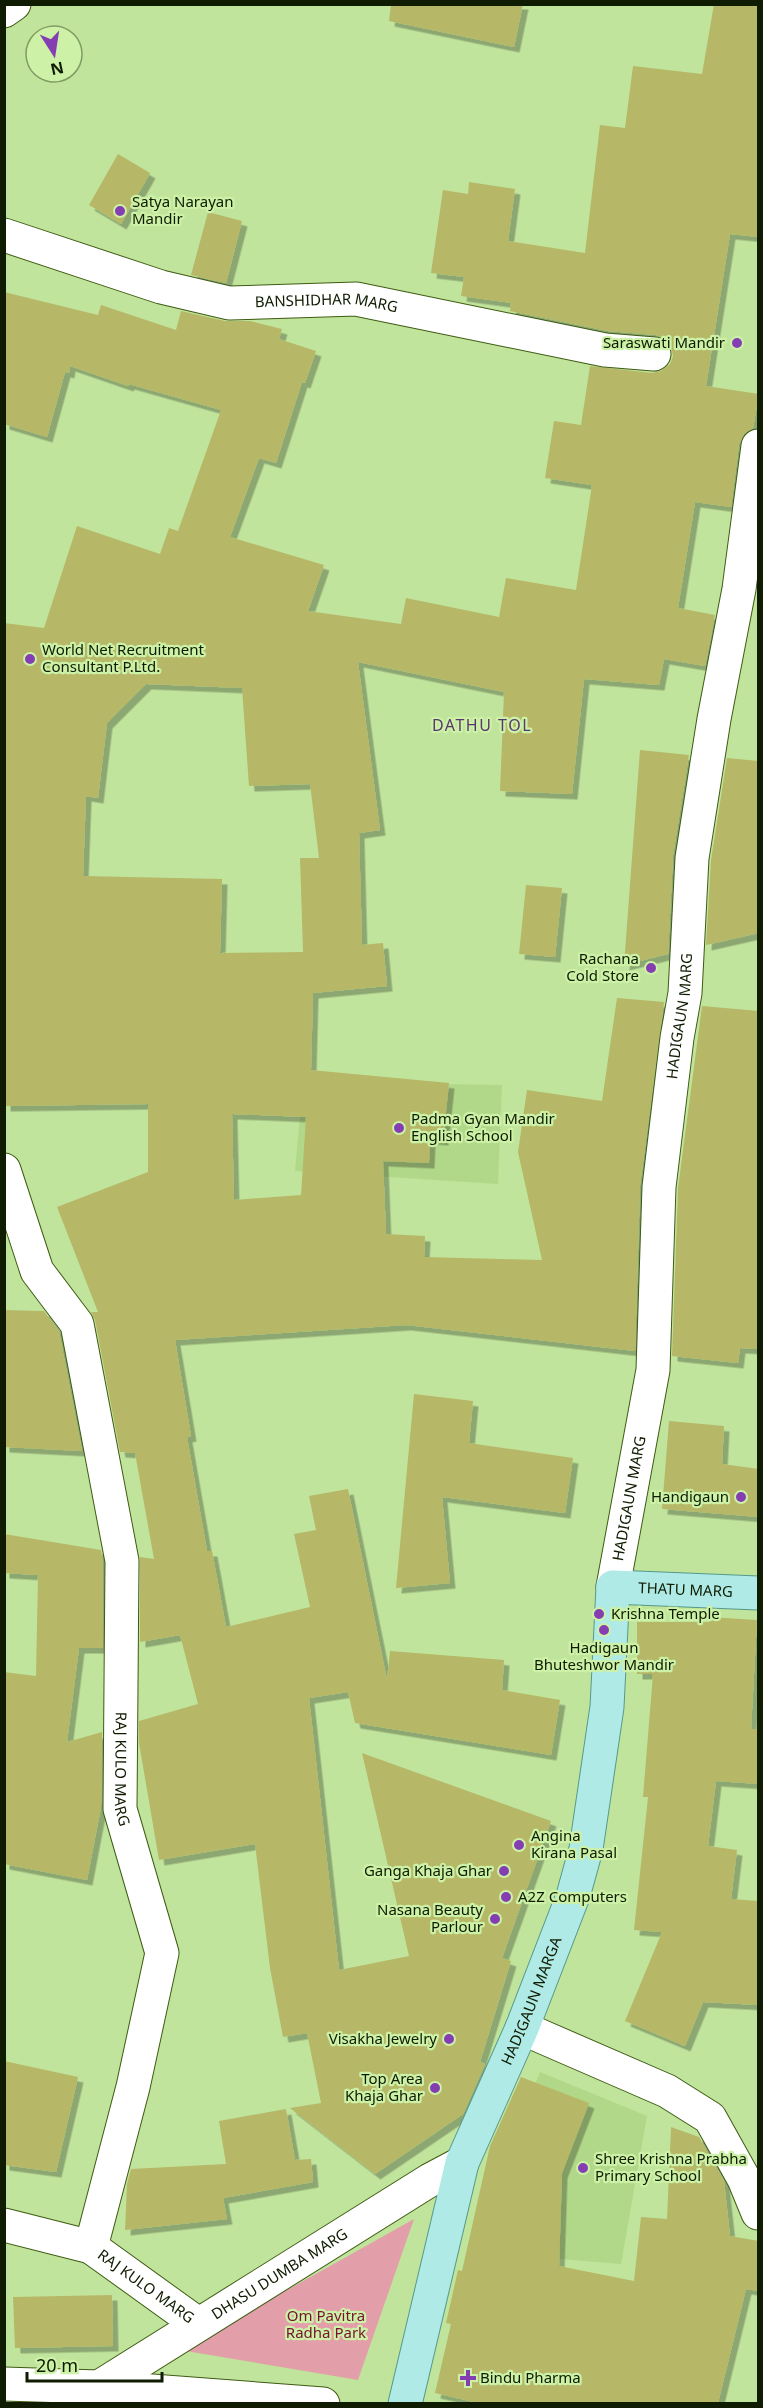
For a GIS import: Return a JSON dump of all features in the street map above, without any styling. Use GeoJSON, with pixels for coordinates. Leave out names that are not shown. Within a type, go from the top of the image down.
{"type":"FeatureCollection","features":[{"type":"Feature","properties":{"kind":"main road","name":"THATU MARG"},"geometry":{"type":"LineString","coordinates":[[613,1587],[759,1593]]}},
{"type":"Feature","properties":{"kind":"main road","name":"HADIGAUN MARGA"},"geometry":{"type":"LineString","coordinates":[[405,2403],[462,2163],[522,2028],[573,1896],[586,1849],[607,1707],[613,1587]]}},
{"type":"Feature","properties":{"kind":"street"},"geometry":{"type":"LineString","coordinates":[[4,11],[14,4]]}},
{"type":"Feature","properties":{"kind":"street","name":"BANSHIDHAR MARG"},"geometry":{"type":"LineString","coordinates":[[4,235],[128,277],[229,303],[356,299],[605,350],[654,354]]}},
{"type":"Feature","properties":{"kind":"street","name":"HADIGAUN MARG"},"geometry":{"type":"LineString","coordinates":[[613,1587],[653,1370],[659,1187],[675,1047],[685,993],[692,858],[714,719],[739,589],[759,446]]}},
{"type":"Feature","properties":{"kind":"street","name":"RAJ KULO MARG"},"geometry":{"type":"LineString","coordinates":[[4,1170],[37,1271],[77,1324],[122,1561],[120,1809],[162,1953],[133,2087],[91,2247],[198,2325]]}},
{"type":"Feature","properties":{"kind":"street"},"geometry":{"type":"LineString","coordinates":[[522,2028],[667,2091],[710,2118],[744,2179],[759,2213]]}},
{"type":"Feature","properties":{"kind":"street","name":"DHASU DUMBA MARG"},"geometry":{"type":"LineString","coordinates":[[99,2387],[430,2180],[462,2163]]}},
{"type":"Feature","properties":{"kind":"street"},"geometry":{"type":"LineString","coordinates":[[4,2225],[91,2247]]}},
{"type":"Feature","properties":{"kind":"street"},"geometry":{"type":"LineString","coordinates":[[4,2384],[99,2387],[323,2403]]}},
{"type":"Feature","properties":{"kind":"shaded area","name":"Padma Gyan Mandir English School"},"geometry":{"type":"Polygon","coordinates":[[[303,1082],[502,1085],[498,1184],[295,1171],[303,1082]]]}},
{"type":"Feature","properties":{"kind":"shaded area","name":"Shree Krishna Prabha Primary School"},"geometry":{"type":"Polygon","coordinates":[[[540,2072],[647,2116],[621,2264],[526,2256],[505,2157],[540,2072]]]}},
{"type":"Feature","properties":{"kind":"green space","name":"Om Pavitra Radha Park"},"geometry":{"type":"Polygon","coordinates":[[[414,2219],[358,2380],[180,2350],[414,2219]]]}},
{"type":"Feature","properties":{"kind":"building"},"geometry":{"type":"Polygon","coordinates":[[[391,4],[523,4],[514,47],[389,21],[391,4]]]}},
{"type":"Feature","properties":{"kind":"building"},"geometry":{"type":"Polygon","coordinates":[[[714,4],[759,4],[759,237],[730,234],[706,386],[759,394],[753,428],[744,434],[739,444],[731,507],[695,502],[678,608],[715,615],[705,666],[664,659],[659,685],[584,679],[572,794],[500,791],[504,692],[358,662],[380,830],[359,833],[362,945],[383,943],[387,986],[313,993],[311,1070],[449,1083],[443,1140],[430,1139],[429,1163],[383,1161],[386,1234],[425,1236],[424,1257],[542,1260],[518,1152],[527,1090],[602,1101],[617,998],[664,1002],[640,1185],[635,1351],[406,1325],[175,1340],[191,1436],[187,1437],[207,1551],[212,1551],[226,1627],[310,1607],[294,1534],[316,1530],[309,1496],[348,1489],[387,1680],[390,1651],[504,1660],[502,1690],[560,1700],[551,1755],[355,1723],[348,1692],[309,1698],[339,1970],[409,1956],[362,1753],[551,1821],[502,1958],[511,1961],[480,2062],[485,2064],[463,2114],[375,2174],[290,2108],[321,2103],[307,2033],[283,2037],[270,1968],[255,1844],[159,1860],[139,1743],[139,1721],[198,1704],[180,1635],[140,1642],[140,1557],[154,1559],[135,1453],[120,1452],[95,1320],[91,1312],[98,1312],[57,1207],[148,1172],[148,1104],[5,1106],[4,623],[44,628],[77,526],[160,554],[169,528],[178,531],[221,410],[129,384],[128,386],[70,366],[69,373],[65,372],[47,437],[4,424],[4,292],[98,315],[101,305],[176,330],[181,311],[225,321],[250,321],[282,329],[279,339],[316,351],[305,383],[302,382],[276,463],[259,458],[230,537],[324,565],[308,611],[401,624],[406,598],[499,617],[506,578],[576,590],[592,485],[545,478],[554,421],[581,425],[590,366],[652,373],[661,371],[670,364],[673,356],[671,347],[665,339],[656,335],[608,331],[510,311],[511,303],[461,296],[464,277],[431,273],[443,190],[468,194],[469,182],[515,189],[508,241],[585,253],[600,125],[625,128],[633,66],[702,74],[714,4]],[[146,684],[107,723],[98,798],[86,796],[83,876],[222,879],[220,953],[303,952],[300,858],[319,858],[310,784],[249,786],[242,688],[146,684]],[[232,1114],[234,1200],[301,1195],[306,1117],[232,1114]]]}},
{"type":"Feature","properties":{"kind":"building"},"geometry":{"type":"Polygon","coordinates":[[[118,154],[150,173],[121,224],[89,205],[118,154]]]}},
{"type":"Feature","properties":{"kind":"building"},"geometry":{"type":"Polygon","coordinates":[[[208,212],[242,221],[226,283],[191,275],[208,212]]]}},
{"type":"Feature","properties":{"kind":"building"},"geometry":{"type":"Polygon","coordinates":[[[640,750],[689,755],[673,855],[668,954],[624,965],[640,750]]]}},
{"type":"Feature","properties":{"kind":"building"},"geometry":{"type":"Polygon","coordinates":[[[727,758],[759,761],[759,933],[706,945],[711,860],[727,758]]]}},
{"type":"Feature","properties":{"kind":"building"},"geometry":{"type":"Polygon","coordinates":[[[526,885],[562,888],[555,957],[519,954],[526,885]]]}},
{"type":"Feature","properties":{"kind":"building"},"geometry":{"type":"Polygon","coordinates":[[[702,1006],[759,1011],[759,1349],[740,1348],[738,1363],[672,1356],[678,1188],[702,1006]]]}},
{"type":"Feature","properties":{"kind":"building"},"geometry":{"type":"Polygon","coordinates":[[[4,1310],[44,1311],[59,1332],[82,1451],[4,1447],[4,1310]]]}},
{"type":"Feature","properties":{"kind":"building"},"geometry":{"type":"Polygon","coordinates":[[[414,1394],[473,1401],[469,1443],[573,1458],[565,1513],[442,1497],[450,1583],[396,1588],[414,1394]]]}},
{"type":"Feature","properties":{"kind":"building"},"geometry":{"type":"Polygon","coordinates":[[[669,1421],[724,1426],[722,1464],[759,1469],[759,1517],[662,1509],[669,1421]]]}},
{"type":"Feature","properties":{"kind":"building"},"geometry":{"type":"Polygon","coordinates":[[[4,1534],[101,1550],[103,1648],[79,1648],[67,1742],[102,1732],[101,1807],[87,1880],[4,1864],[4,1672],[36,1676],[38,1575],[4,1573],[4,1534]]]}},
{"type":"Feature","properties":{"kind":"building"},"geometry":{"type":"Polygon","coordinates":[[[709,1617],[757,1620],[751,1729],[759,1729],[759,1784],[716,1781],[708,1846],[737,1850],[731,1899],[759,1901],[759,2005],[703,2002],[685,2046],[625,2021],[662,1932],[634,1930],[648,1797],[643,1797],[653,1674],[637,1674],[637,1622],[709,1622],[709,1617]]]}},
{"type":"Feature","properties":{"kind":"building"},"geometry":{"type":"Polygon","coordinates":[[[4,2061],[78,2077],[56,2172],[4,2165],[4,2061]]]}},
{"type":"Feature","properties":{"kind":"building"},"geometry":{"type":"Polygon","coordinates":[[[521,2077],[589,2103],[562,2173],[559,2266],[634,2281],[641,2217],[667,2219],[671,2127],[699,2137],[724,2181],[730,2236],[759,2241],[759,2291],[746,2289],[718,2403],[478,2403],[435,2393],[451,2324],[446,2323],[458,2270],[462,2271],[490,2146],[521,2077]]]}},
{"type":"Feature","properties":{"kind":"building"},"geometry":{"type":"Polygon","coordinates":[[[286,2109],[295,2160],[311,2159],[313,2182],[223,2198],[227,2219],[125,2230],[127,2184],[131,2169],[226,2164],[219,2121],[286,2109]]]}},
{"type":"Feature","properties":{"kind":"building"},"geometry":{"type":"Polygon","coordinates":[[[112,2295],[113,2346],[15,2348],[13,2297],[112,2295]]]}},
{"type":"Feature","properties":{"kind":"place","name":"Satya Narayan Mandir"},"geometry":{"type":"Point","coordinates":[120,211]}},
{"type":"Feature","properties":{"kind":"place","name":"Saraswati Mandir"},"geometry":{"type":"Point","coordinates":[737,343]}},
{"type":"Feature","properties":{"kind":"place","name":"World Net Recruitment Consultant P.Ltd."},"geometry":{"type":"Point","coordinates":[30,659]}},
{"type":"Feature","properties":{"kind":"place","name":"Rachana Cold Store"},"geometry":{"type":"Point","coordinates":[651,968]}},
{"type":"Feature","properties":{"kind":"place","name":"Padma Gyan Mandir English School"},"geometry":{"type":"Point","coordinates":[399,1128]}},
{"type":"Feature","properties":{"kind":"place","name":"Handigaun"},"geometry":{"type":"Point","coordinates":[741,1497]}},
{"type":"Feature","properties":{"kind":"place","name":"Krishna Temple"},"geometry":{"type":"Point","coordinates":[599,1614]}},
{"type":"Feature","properties":{"kind":"place","name":"Hadigaun Bhuteshwor Mandir"},"geometry":{"type":"Point","coordinates":[604,1630]}},
{"type":"Feature","properties":{"kind":"place","name":"Angina Kirana Pasal"},"geometry":{"type":"Point","coordinates":[519,1845]}},
{"type":"Feature","properties":{"kind":"place","name":"Ganga Khaja Ghar"},"geometry":{"type":"Point","coordinates":[504,1871]}},
{"type":"Feature","properties":{"kind":"place","name":"A2Z Computers"},"geometry":{"type":"Point","coordinates":[506,1897]}},
{"type":"Feature","properties":{"kind":"place","name":"Nasana Beauty Parlour"},"geometry":{"type":"Point","coordinates":[495,1919]}},
{"type":"Feature","properties":{"kind":"place","name":"Visakha Jewelry"},"geometry":{"type":"Point","coordinates":[449,2039]}},
{"type":"Feature","properties":{"kind":"place","name":"Top Area Khaja Ghar"},"geometry":{"type":"Point","coordinates":[435,2088]}},
{"type":"Feature","properties":{"kind":"place","name":"Shree Krishna Prabha Primary School"},"geometry":{"type":"Point","coordinates":[583,2168]}},
{"type":"Feature","properties":{"kind":"place","name":"Bindu Pharma"},"geometry":{"type":"Point","coordinates":[468,2378]}},
{"type":"Feature","properties":{"kind":"district","name":"DATHU TOL"},"geometry":{"type":"Point","coordinates":[482,725]}}]}
